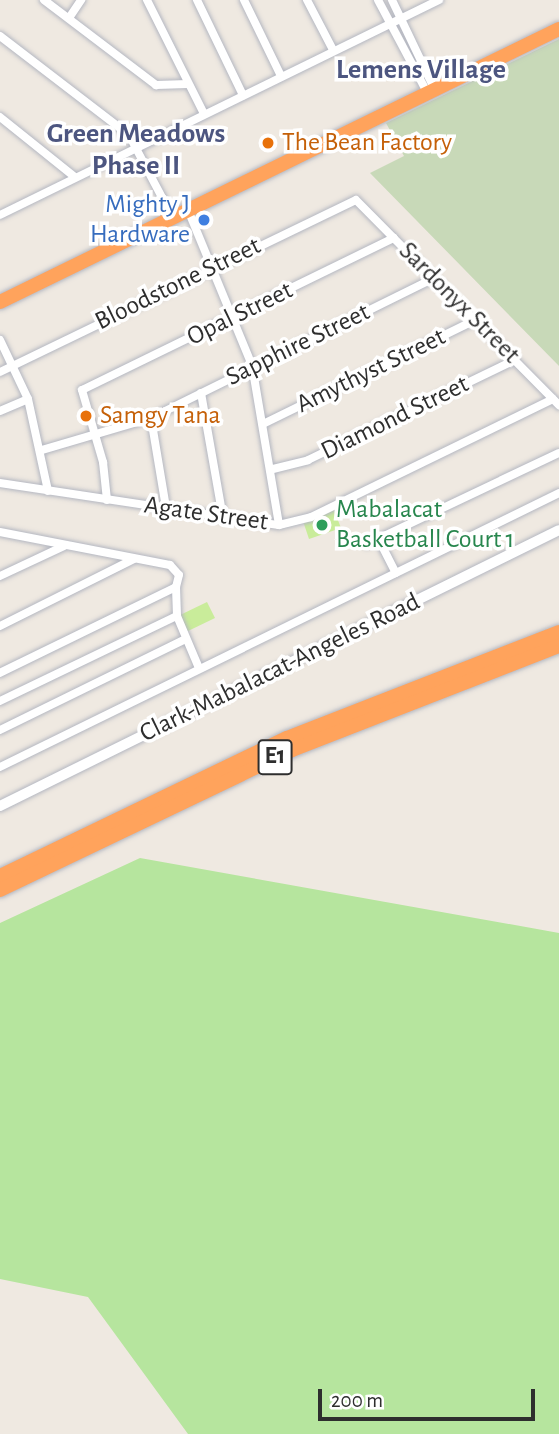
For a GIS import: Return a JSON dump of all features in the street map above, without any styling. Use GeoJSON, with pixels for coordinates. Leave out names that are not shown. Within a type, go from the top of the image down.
{"type":"FeatureCollection","features":[{"type":"Feature","properties":{"kind":"highway"},"geometry":{"type":"LineString","coordinates":[[0,302],[559,29]]}},
{"type":"Feature","properties":{"kind":"highway","name":"E1"},"geometry":{"type":"LineString","coordinates":[[0,876],[300,733],[559,632]]}},
{"type":"Feature","properties":{"kind":"highway","name":"E1"},"geometry":{"type":"LineString","coordinates":[[0,890],[292,750],[559,646]]}},
{"type":"Feature","properties":{"kind":"main road","name":"Clark-Mabalacat-Angeles Road"},"geometry":{"type":"LineString","coordinates":[[0,806],[559,530]]}},
{"type":"Feature","properties":{"kind":"street"},"geometry":{"type":"LineString","coordinates":[[44,0],[156,85],[188,85]]}},
{"type":"Feature","properties":{"kind":"street"},"geometry":{"type":"LineString","coordinates":[[69,18],[81,0]]}},
{"type":"Feature","properties":{"kind":"street"},"geometry":{"type":"LineString","coordinates":[[146,0],[204,114]]}},
{"type":"Feature","properties":{"kind":"street"},"geometry":{"type":"LineString","coordinates":[[197,0],[243,94]]}},
{"type":"Feature","properties":{"kind":"street"},"geometry":{"type":"LineString","coordinates":[[244,0],[281,76]]}},
{"type":"Feature","properties":{"kind":"street"},"geometry":{"type":"LineString","coordinates":[[307,0],[333,50]]}},
{"type":"Feature","properties":{"kind":"street"},"geometry":{"type":"LineString","coordinates":[[378,0],[430,90]]}},
{"type":"Feature","properties":{"kind":"street"},"geometry":{"type":"LineString","coordinates":[[392,0],[430,90]]}},
{"type":"Feature","properties":{"kind":"street"},"geometry":{"type":"LineString","coordinates":[[0,215],[333,50],[391,26],[439,0]]}},
{"type":"Feature","properties":{"kind":"street"},"geometry":{"type":"LineString","coordinates":[[0,36],[138,146],[204,250],[252,365],[274,469],[279,525]]}},
{"type":"Feature","properties":{"kind":"street"},"geometry":{"type":"LineString","coordinates":[[0,117],[75,177]]}},
{"type":"Feature","properties":{"kind":"street","name":"Sardonyx Street"},"geometry":{"type":"LineString","coordinates":[[358,201],[556,402]]}},
{"type":"Feature","properties":{"kind":"street","name":"Bloodstone Street"},"geometry":{"type":"LineString","coordinates":[[0,372],[211,266],[358,201]]}},
{"type":"Feature","properties":{"kind":"street","name":"Opal Street"},"geometry":{"type":"LineString","coordinates":[[97,439],[81,394],[86,389],[394,238]]}},
{"type":"Feature","properties":{"kind":"street","name":"Sapphire Street"},"geometry":{"type":"LineString","coordinates":[[42,450],[97,439],[151,418],[252,365],[434,278]]}},
{"type":"Feature","properties":{"kind":"street","name":"Amythyst Street"},"geometry":{"type":"LineString","coordinates":[[265,423],[477,319]]}},
{"type":"Feature","properties":{"kind":"street"},"geometry":{"type":"LineString","coordinates":[[0,340],[28,399],[42,450],[48,491]]}},
{"type":"Feature","properties":{"kind":"street","name":"Diamond Street"},"geometry":{"type":"LineString","coordinates":[[274,469],[308,460],[515,360]]}},
{"type":"Feature","properties":{"kind":"street"},"geometry":{"type":"LineString","coordinates":[[201,394],[223,518]]}},
{"type":"Feature","properties":{"kind":"street"},"geometry":{"type":"LineString","coordinates":[[0,411],[28,399]]}},
{"type":"Feature","properties":{"kind":"street","name":"Agate Street"},"geometry":{"type":"LineString","coordinates":[[1,483],[279,525],[311,517],[556,402]]}},
{"type":"Feature","properties":{"kind":"street"},"geometry":{"type":"LineString","coordinates":[[151,418],[166,509]]}},
{"type":"Feature","properties":{"kind":"street"},"geometry":{"type":"LineString","coordinates":[[97,439],[107,500]]}},
{"type":"Feature","properties":{"kind":"street"},"geometry":{"type":"LineString","coordinates":[[368,544],[559,453]]}},
{"type":"Feature","properties":{"kind":"street"},"geometry":{"type":"LineString","coordinates":[[0,474],[1,483]]}},
{"type":"Feature","properties":{"kind":"street"},"geometry":{"type":"LineString","coordinates":[[0,767],[559,493]]}},
{"type":"Feature","properties":{"kind":"street"},"geometry":{"type":"LineString","coordinates":[[0,532],[176,569],[177,616],[199,668]]}},
{"type":"Feature","properties":{"kind":"street"},"geometry":{"type":"LineString","coordinates":[[379,540],[396,573]]}},
{"type":"Feature","properties":{"kind":"street"},"geometry":{"type":"LineString","coordinates":[[0,576],[64,546]]}},
{"type":"Feature","properties":{"kind":"street"},"geometry":{"type":"LineString","coordinates":[[0,626],[134,559]]}},
{"type":"Feature","properties":{"kind":"street"},"geometry":{"type":"LineString","coordinates":[[0,673],[176,587]]}},
{"type":"Feature","properties":{"kind":"street"},"geometry":{"type":"LineString","coordinates":[[0,701],[177,616]]}},
{"type":"Feature","properties":{"kind":"street"},"geometry":{"type":"LineString","coordinates":[[0,730],[186,639]]}},
{"type":"Feature","properties":{"kind":"green space"},"geometry":{"type":"Polygon","coordinates":[[[559,39],[559,366],[370,173],[404,156],[386,123],[559,39]]]}},
{"type":"Feature","properties":{"kind":"green space","name":"Mabalacat Basketball Court 1"},"geometry":{"type":"Polygon","coordinates":[[[334,510],[341,528],[309,539],[303,521],[334,510]]]}},
{"type":"Feature","properties":{"kind":"green space"},"geometry":{"type":"Polygon","coordinates":[[[207,602],[215,618],[186,632],[178,616],[207,602]]]}},
{"type":"Feature","properties":{"kind":"green space"},"geometry":{"type":"Polygon","coordinates":[[[140,858],[559,933],[559,1434],[188,1434],[88,1297],[0,1279],[0,923],[140,858]]]}},
{"type":"Feature","properties":{"kind":"place","name":"The Bean Factory"},"geometry":{"type":"Point","coordinates":[268,143]}},
{"type":"Feature","properties":{"kind":"place","name":"Mighty J Hardware"},"geometry":{"type":"Point","coordinates":[204,220]}},
{"type":"Feature","properties":{"kind":"place","name":"Samgy Tana"},"geometry":{"type":"Point","coordinates":[86,416]}},
{"type":"Feature","properties":{"kind":"place","name":"Mabalacat Basketball Court 1"},"geometry":{"type":"Point","coordinates":[322,525]}},
{"type":"Feature","properties":{"kind":"district","name":"Lemens Village"},"geometry":{"type":"Point","coordinates":[421,70]}},
{"type":"Feature","properties":{"kind":"district","name":"Green Meadows Phase II"},"geometry":{"type":"Point","coordinates":[136,150]}}]}
